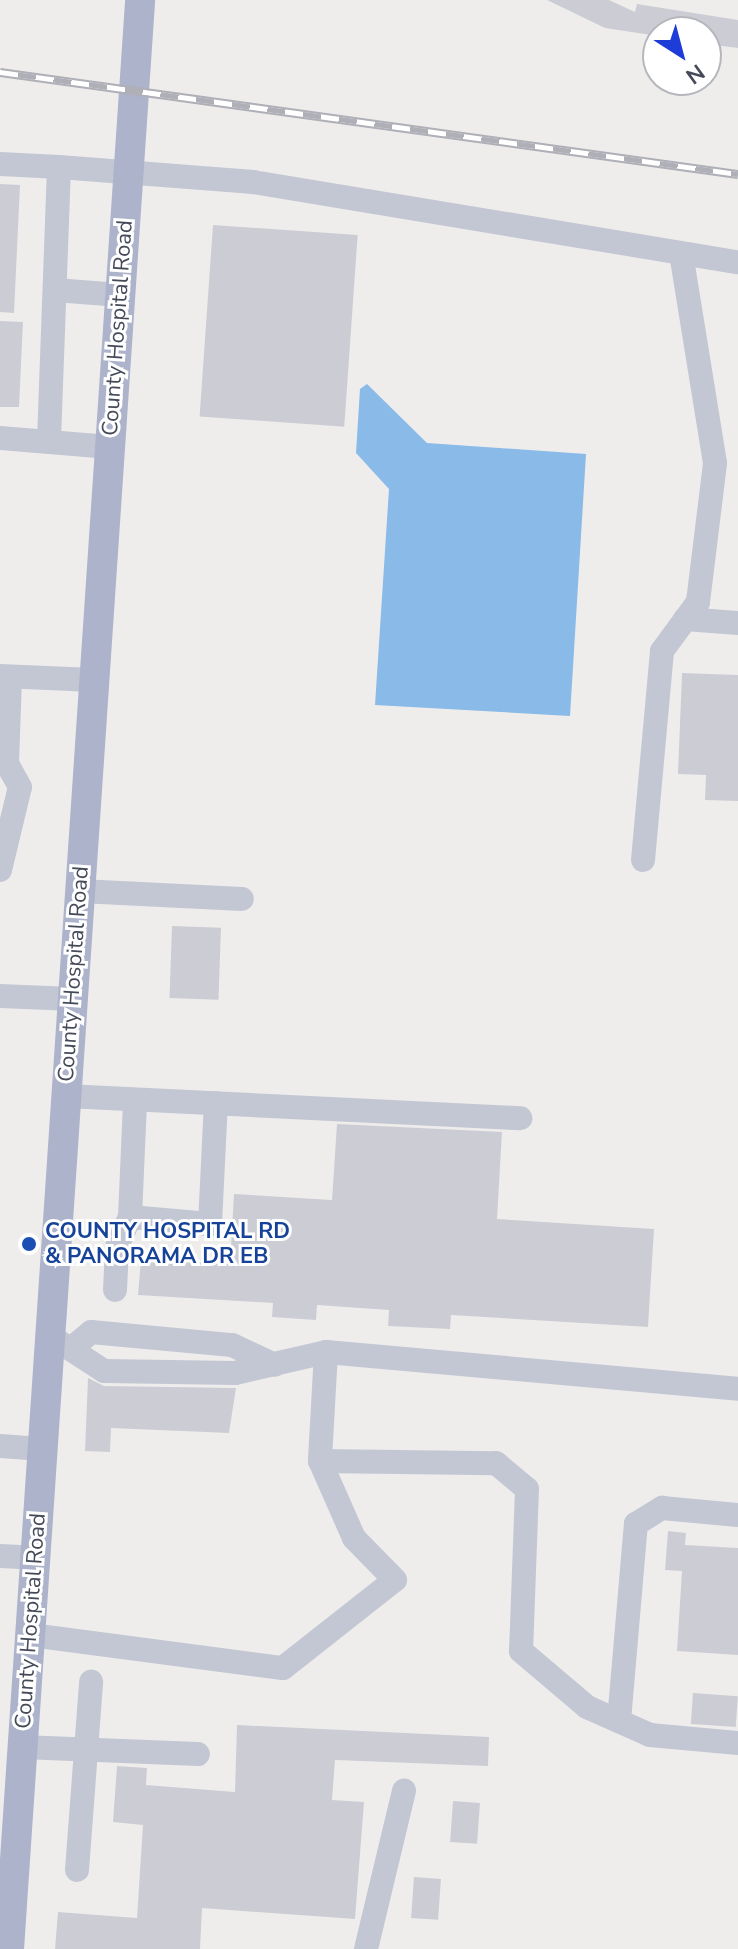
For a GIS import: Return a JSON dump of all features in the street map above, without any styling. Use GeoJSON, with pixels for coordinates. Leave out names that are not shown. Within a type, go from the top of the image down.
{"type":"FeatureCollection","features":[{"type":"Feature","properties":{"kind":"main road","name":"County Hospital Road"},"geometry":{"type":"LineString","coordinates":[[9,1949],[42,1449],[61,1342],[66,1096],[140,0]]}},
{"type":"Feature","properties":{"kind":"lane"},"geometry":{"type":"LineString","coordinates":[[0,164],[253,182],[738,262]]}},
{"type":"Feature","properties":{"kind":"lane"},"geometry":{"type":"LineString","coordinates":[[49,442],[59,167]]}},
{"type":"Feature","properties":{"kind":"lane"},"geometry":{"type":"LineString","coordinates":[[643,860],[662,651],[698,602],[726,470],[681,254]]}},
{"type":"Feature","properties":{"kind":"lane"},"geometry":{"type":"LineString","coordinates":[[55,290],[120,295]]}},
{"type":"Feature","properties":{"kind":"lane"},"geometry":{"type":"LineString","coordinates":[[0,438],[110,447]]}},
{"type":"Feature","properties":{"kind":"lane"},"geometry":{"type":"LineString","coordinates":[[685,619],[738,623]]}},
{"type":"Feature","properties":{"kind":"lane"},"geometry":{"type":"LineString","coordinates":[[0,870],[20,787],[7,764],[5,676],[94,680]]}},
{"type":"Feature","properties":{"kind":"lane"},"geometry":{"type":"LineString","coordinates":[[80,891],[242,899]]}},
{"type":"Feature","properties":{"kind":"lane"},"geometry":{"type":"LineString","coordinates":[[0,996],[73,999]]}},
{"type":"Feature","properties":{"kind":"lane"},"geometry":{"type":"LineString","coordinates":[[66,1096],[135,1103],[216,1103],[520,1118]]}},
{"type":"Feature","properties":{"kind":"lane"},"geometry":{"type":"LineString","coordinates":[[115,1290],[117,1247],[130,1217],[135,1103]]}},
{"type":"Feature","properties":{"kind":"lane"},"geometry":{"type":"LineString","coordinates":[[130,1217],[210,1224],[216,1103]]}},
{"type":"Feature","properties":{"kind":"lane"},"geometry":{"type":"LineString","coordinates":[[61,1342],[91,1332],[232,1345],[275,1365]]}},
{"type":"Feature","properties":{"kind":"lane"},"geometry":{"type":"LineString","coordinates":[[61,1342],[104,1371],[235,1373],[326,1352],[738,1389]]}},
{"type":"Feature","properties":{"kind":"lane"},"geometry":{"type":"LineString","coordinates":[[31,1635],[283,1668],[395,1580],[354,1538],[320,1461],[326,1352]]}},
{"type":"Feature","properties":{"kind":"lane"},"geometry":{"type":"LineString","coordinates":[[0,1446],[42,1449]]}},
{"type":"Feature","properties":{"kind":"lane"},"geometry":{"type":"LineString","coordinates":[[320,1461],[496,1463],[527,1489],[521,1651],[587,1707],[650,1735],[738,1743]]}},
{"type":"Feature","properties":{"kind":"lane"},"geometry":{"type":"LineString","coordinates":[[619,1721],[636,1524],[662,1508],[738,1515]]}},
{"type":"Feature","properties":{"kind":"lane"},"geometry":{"type":"LineString","coordinates":[[0,1556],[35,1558]]}},
{"type":"Feature","properties":{"kind":"lane"},"geometry":{"type":"LineString","coordinates":[[77,1870],[91,1682]]}},
{"type":"Feature","properties":{"kind":"lane"},"geometry":{"type":"LineString","coordinates":[[22,1747],[198,1754]]}},
{"type":"Feature","properties":{"kind":"lane"},"geometry":{"type":"LineString","coordinates":[[366,1949],[404,1791]]}},
{"type":"Feature","properties":{"kind":"water"},"geometry":{"type":"Polygon","coordinates":[[[367,384],[427,443],[586,454],[570,716],[375,705],[389,489],[356,453],[360,389],[367,384]]]}},
{"type":"Feature","properties":{"kind":"building"},"geometry":{"type":"Polygon","coordinates":[[[547,0],[609,0],[635,12],[637,4],[713,16],[642,16],[642,34],[605,28],[547,0]]]}},
{"type":"Feature","properties":{"kind":"building"},"geometry":{"type":"Polygon","coordinates":[[[722,17],[738,20],[738,48],[722,46],[722,17]]]}},
{"type":"Feature","properties":{"kind":"building"},"geometry":{"type":"Polygon","coordinates":[[[0,184],[20,185],[14,313],[0,312],[0,184]]]}},
{"type":"Feature","properties":{"kind":"building"},"geometry":{"type":"Polygon","coordinates":[[[213,225],[358,235],[344,427],[200,417],[213,225]]]}},
{"type":"Feature","properties":{"kind":"building"},"geometry":{"type":"Polygon","coordinates":[[[0,321],[23,322],[19,407],[0,407],[0,321]]]}},
{"type":"Feature","properties":{"kind":"building"},"geometry":{"type":"Polygon","coordinates":[[[682,673],[738,675],[738,801],[705,800],[706,775],[678,774],[682,673]]]}},
{"type":"Feature","properties":{"kind":"building"},"geometry":{"type":"Polygon","coordinates":[[[172,926],[221,928],[218,1000],[169,998],[172,926]]]}},
{"type":"Feature","properties":{"kind":"building"},"geometry":{"type":"Polygon","coordinates":[[[337,1124],[502,1132],[497,1219],[654,1229],[648,1327],[451,1315],[450,1329],[388,1326],[389,1310],[317,1305],[316,1320],[272,1317],[273,1303],[138,1295],[141,1259],[230,1264],[234,1194],[332,1200],[337,1124]]]}},
{"type":"Feature","properties":{"kind":"building"},"geometry":{"type":"Polygon","coordinates":[[[88,1378],[104,1386],[236,1388],[229,1433],[111,1428],[110,1452],[85,1451],[88,1378]]]}},
{"type":"Feature","properties":{"kind":"building"},"geometry":{"type":"Polygon","coordinates":[[[668,1531],[686,1533],[685,1545],[738,1548],[738,1655],[677,1651],[682,1571],[665,1570],[668,1531]]]}},
{"type":"Feature","properties":{"kind":"building"},"geometry":{"type":"Polygon","coordinates":[[[693,1693],[738,1696],[736,1727],[691,1724],[693,1693]]]}},
{"type":"Feature","properties":{"kind":"building"},"geometry":{"type":"Polygon","coordinates":[[[237,1725],[489,1737],[488,1766],[335,1760],[332,1800],[364,1802],[355,1919],[202,1908],[200,1949],[55,1949],[58,1912],[137,1918],[143,1825],[113,1822],[117,1766],[147,1768],[146,1785],[235,1792],[237,1725]]]}},
{"type":"Feature","properties":{"kind":"building"},"geometry":{"type":"Polygon","coordinates":[[[453,1801],[480,1803],[477,1844],[450,1842],[453,1801]]]}},
{"type":"Feature","properties":{"kind":"building"},"geometry":{"type":"Polygon","coordinates":[[[414,1877],[441,1879],[438,1920],[411,1918],[414,1877]]]}},
{"type":"Feature","properties":{"kind":"railway"},"geometry":{"type":"LineString","coordinates":[[0,72],[738,174]]}},
{"type":"Feature","properties":{"kind":"place","name":"COUNTY HOSPITAL RD & PANORAMA DR EB"},"geometry":{"type":"Point","coordinates":[29,1244]}}]}
